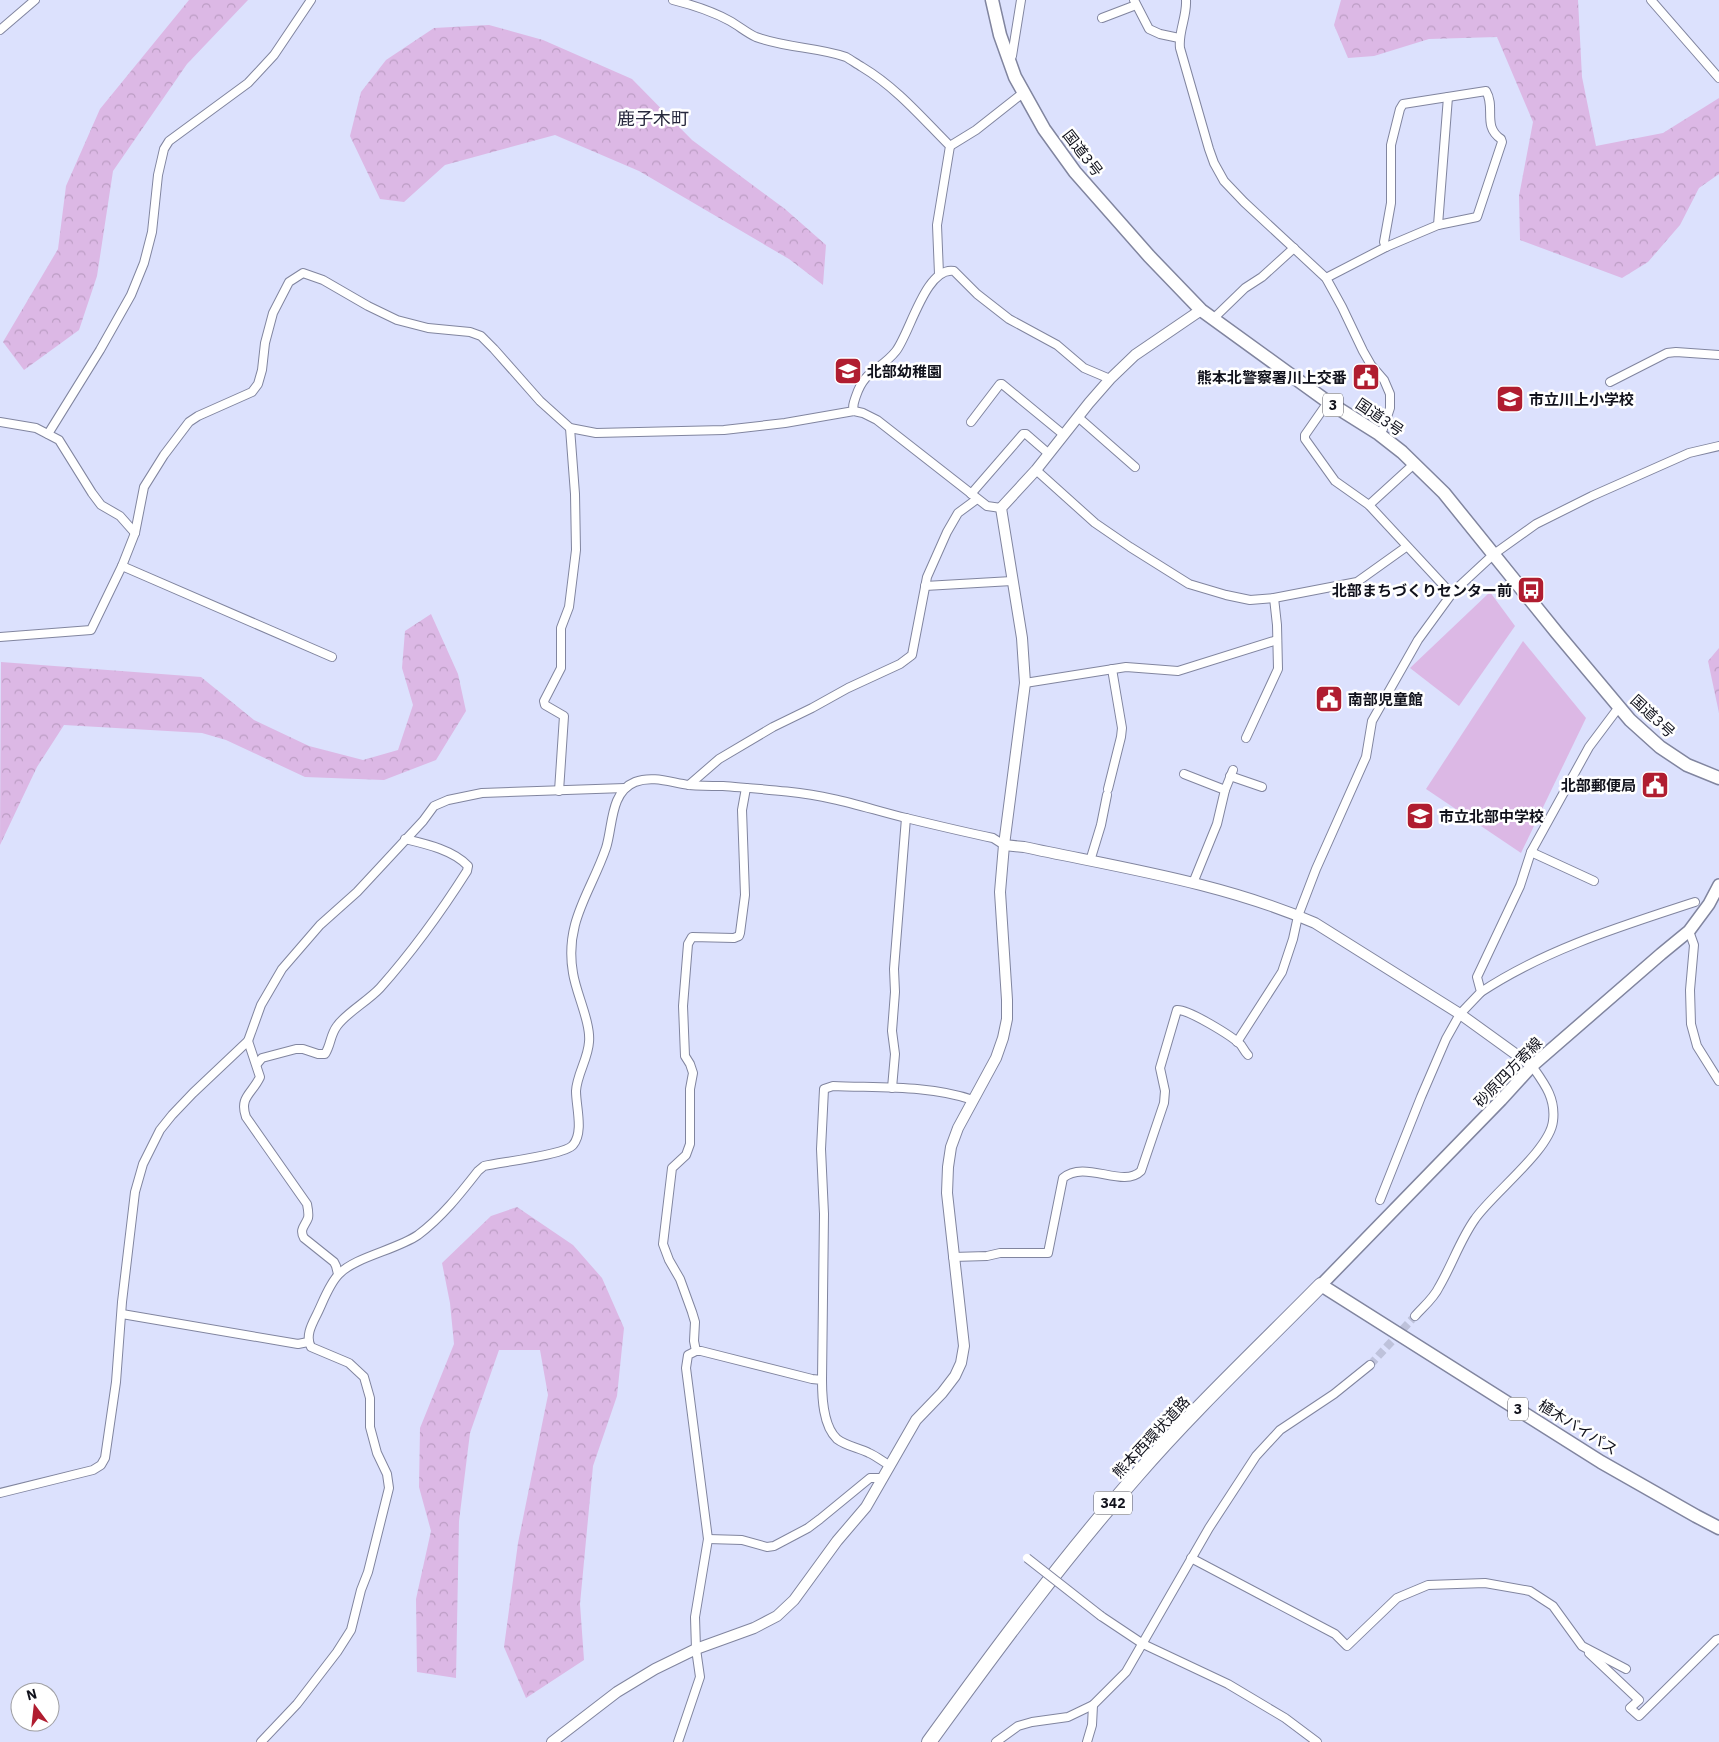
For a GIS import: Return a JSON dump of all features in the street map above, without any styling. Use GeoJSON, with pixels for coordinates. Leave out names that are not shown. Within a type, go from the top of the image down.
{"type":"FeatureCollection","features":[{"type":"Feature","properties":{"kind":"highway","name":"国道3号"},"geometry":{"type":"LineString","coordinates":[[992,0],[1000,35],[1008,58],[1023,93],[1044,129],[1075,172],[1149,256],[1201,310],[1328,402],[1380,434],[1414,464],[1444,493],[1619,707],[1660,747],[1687,765],[1719,778]]}},
{"type":"Feature","properties":{"kind":"highway","name":"植木バイパス"},"geometry":{"type":"LineString","coordinates":[[1321,1285],[1602,1462],[1719,1528]]}},
{"type":"Feature","properties":{"kind":"highway","name":"熊本西環状道路"},"geometry":{"type":"LineString","coordinates":[[929,1742],[1063,1563],[1137,1475],[1216,1390],[1321,1285]]}},
{"type":"Feature","properties":{"kind":"main road","name":"砂原四方寄線"},"geometry":{"type":"LineString","coordinates":[[1321,1285],[1532,1066],[1689,931],[1709,904],[1719,885]]}},
{"type":"Feature","properties":{"kind":"street"},"geometry":{"type":"LineString","coordinates":[[0,30],[35,0]]}},
{"type":"Feature","properties":{"kind":"street"},"geometry":{"type":"LineString","coordinates":[[48,434],[132,295],[152,232],[158,175],[164,149],[169,141],[248,82],[274,55],[311,0]]}},
{"type":"Feature","properties":{"kind":"street"},"geometry":{"type":"LineString","coordinates":[[673,0],[708,10],[731,21],[755,37],[778,44],[822,50],[847,58],[875,75],[908,101],[950,146]]}},
{"type":"Feature","properties":{"kind":"street"},"geometry":{"type":"LineString","coordinates":[[1008,58],[1012,56],[1021,0]]}},
{"type":"Feature","properties":{"kind":"street"},"geometry":{"type":"LineString","coordinates":[[1186,0],[1186,16],[1180,38],[1180,48],[1214,163],[1224,181],[1326,278],[1363,351],[1371,365],[1384,380],[1390,394],[1390,408],[1380,434]]}},
{"type":"Feature","properties":{"kind":"street"},"geometry":{"type":"LineString","coordinates":[[1651,0],[1719,78]]}},
{"type":"Feature","properties":{"kind":"street"},"geometry":{"type":"LineString","coordinates":[[1102,18],[1135,2],[1149,29],[1160,34],[1180,38]]}},
{"type":"Feature","properties":{"kind":"street"},"geometry":{"type":"LineString","coordinates":[[1326,278],[1386,247],[1438,225],[1477,217],[1502,142],[1491,129],[1489,96],[1486,91],[1403,104],[1400,108],[1391,145],[1391,203],[1384,242],[1386,247]]}},
{"type":"Feature","properties":{"kind":"street"},"geometry":{"type":"LineString","coordinates":[[939,274],[937,225],[950,146],[976,130],[1023,93]]}},
{"type":"Feature","properties":{"kind":"street"},"geometry":{"type":"LineString","coordinates":[[1438,225],[1448,97]]}},
{"type":"Feature","properties":{"kind":"street"},"geometry":{"type":"LineString","coordinates":[[1213,319],[1245,288],[1262,277],[1294,248]]}},
{"type":"Feature","properties":{"kind":"street"},"geometry":{"type":"LineString","coordinates":[[854,411],[853,407],[860,384],[866,376],[896,351],[928,287],[939,274],[950,270],[954,271],[977,294],[1009,318],[1058,345],[1084,368],[1110,379]]}},
{"type":"Feature","properties":{"kind":"street"},"geometry":{"type":"LineString","coordinates":[[0,637],[91,630],[122,566],[135,532],[144,487],[164,455],[189,422],[198,416],[252,392],[258,384],[262,370],[265,343],[273,313],[289,282],[303,273],[323,280],[397,320],[428,328],[470,332],[481,336],[540,400],[570,428],[596,432],[724,430],[785,423],[854,411],[877,420],[987,506],[1001,508]]}},
{"type":"Feature","properties":{"kind":"street"},"geometry":{"type":"LineString","coordinates":[[1001,508],[1036,470],[1110,379],[1135,356],[1201,310]]}},
{"type":"Feature","properties":{"kind":"street"},"geometry":{"type":"LineString","coordinates":[[1610,382],[1667,353],[1719,355]]}},
{"type":"Feature","properties":{"kind":"street"},"geometry":{"type":"LineString","coordinates":[[970,422],[1000,384],[1002,384],[1064,435]]}},
{"type":"Feature","properties":{"kind":"street"},"geometry":{"type":"LineString","coordinates":[[1328,402],[1304,435],[1305,439],[1335,481],[1369,505],[1406,547],[1446,588],[1453,592]]}},
{"type":"Feature","properties":{"kind":"street"},"geometry":{"type":"LineString","coordinates":[[1078,417],[1135,466]]}},
{"type":"Feature","properties":{"kind":"street"},"geometry":{"type":"LineString","coordinates":[[0,422],[36,428],[59,440],[92,494],[102,505],[120,516],[135,532]]}},
{"type":"Feature","properties":{"kind":"street"},"geometry":{"type":"LineString","coordinates":[[559,791],[564,716],[545,705],[544,702],[561,668],[561,628],[569,607],[576,550],[575,494],[570,428]]}},
{"type":"Feature","properties":{"kind":"street"},"geometry":{"type":"LineString","coordinates":[[689,785],[720,759],[773,727],[848,688],[900,664],[912,655],[927,577],[947,532],[958,513],[974,497],[1023,434],[1026,434],[1049,454]]}},
{"type":"Feature","properties":{"kind":"street"},"geometry":{"type":"LineString","coordinates":[[1237,1042],[1282,972],[1298,916],[1316,869],[1366,758],[1372,721],[1418,640],[1453,592],[1494,554],[1536,524],[1592,496],[1689,453],[1719,446]]}},
{"type":"Feature","properties":{"kind":"street"},"geometry":{"type":"LineString","coordinates":[[1369,505],[1414,464]]}},
{"type":"Feature","properties":{"kind":"street"},"geometry":{"type":"LineString","coordinates":[[1036,470],[1095,523],[1189,584],[1250,600],[1274,598],[1357,582],[1406,547]]}},
{"type":"Feature","properties":{"kind":"street"},"geometry":{"type":"LineString","coordinates":[[552,1742],[617,1692],[655,1669],[696,1649],[754,1628],[776,1616],[794,1600],[837,1541],[866,1507],[916,1420],[942,1393],[955,1376],[960,1363],[964,1346],[947,1193],[948,1167],[951,1147],[958,1128],[996,1058],[1007,1019],[1000,892],[1004,845],[1025,683],[1022,638],[1001,508]]}},
{"type":"Feature","properties":{"kind":"street"},"geometry":{"type":"LineString","coordinates":[[122,566],[332,657]]}},
{"type":"Feature","properties":{"kind":"street"},"geometry":{"type":"LineString","coordinates":[[925,586],[1012,582]]}},
{"type":"Feature","properties":{"kind":"street"},"geometry":{"type":"LineString","coordinates":[[1246,738],[1278,669],[1278,640],[1274,598]]}},
{"type":"Feature","properties":{"kind":"street"},"geometry":{"type":"LineString","coordinates":[[1025,683],[1126,667],[1178,671],[1278,640]]}},
{"type":"Feature","properties":{"kind":"street"},"geometry":{"type":"LineString","coordinates":[[1090,861],[1101,825],[1121,737],[1122,728],[1112,669]]}},
{"type":"Feature","properties":{"kind":"street"},"geometry":{"type":"LineString","coordinates":[[1481,992],[1477,977],[1520,886],[1531,852],[1589,747],[1619,707]]}},
{"type":"Feature","properties":{"kind":"street"},"geometry":{"type":"LineString","coordinates":[[1193,884],[1217,824],[1231,773],[1262,787]]}},
{"type":"Feature","properties":{"kind":"street"},"geometry":{"type":"LineString","coordinates":[[1184,774],[1225,790]]}},
{"type":"Feature","properties":{"kind":"street"},"geometry":{"type":"LineString","coordinates":[[0,1493],[93,1470],[105,1458],[116,1382],[134,1192],[143,1164],[160,1130],[193,1093],[248,1041],[261,1005],[282,969],[320,925],[357,892],[434,806],[448,800],[482,793],[625,788],[635,782],[647,779],[689,785],[746,788],[833,799],[993,838],[1004,845],[1024,847],[1090,861],[1250,898],[1322,927],[1460,1014],[1532,1066],[1548,1088],[1553,1101],[1553,1122],[1546,1141],[1476,1218],[1438,1289],[1415,1316]]}},
{"type":"Feature","properties":{"kind":"street"},"geometry":{"type":"LineString","coordinates":[[308,1342],[312,1324],[338,1274],[347,1267],[402,1244],[418,1234],[447,1210],[484,1166],[554,1153],[570,1148],[574,1144],[578,1137],[576,1091],[578,1078],[590,1042],[588,1027],[576,992],[572,971],[572,934],[582,902],[606,848],[617,802],[625,788]]}},
{"type":"Feature","properties":{"kind":"street"},"geometry":{"type":"LineString","coordinates":[[696,1352],[692,1312],[680,1279],[669,1260],[663,1244],[672,1168],[686,1155],[690,1144],[690,1098],[693,1073],[684,1053],[683,1006],[688,944],[692,937],[734,938],[740,934],[745,895],[742,810],[746,788]]}},
{"type":"Feature","properties":{"kind":"street"},"geometry":{"type":"LineString","coordinates":[[892,1088],[895,1054],[892,1032],[895,992],[894,969],[906,818]]}},
{"type":"Feature","properties":{"kind":"street"},"geometry":{"type":"LineString","coordinates":[[257,1064],[262,1058],[296,1049],[325,1054],[330,1048],[332,1036],[337,1026],[379,989],[444,908],[467,871],[468,866],[456,856],[405,839]]}},
{"type":"Feature","properties":{"kind":"street"},"geometry":{"type":"LineString","coordinates":[[1531,852],[1594,882]]}},
{"type":"Feature","properties":{"kind":"street"},"geometry":{"type":"LineString","coordinates":[[1380,1200],[1420,1097],[1446,1039],[1460,1014],[1481,992],[1506,975],[1565,948],[1596,935],[1695,902]]}},
{"type":"Feature","properties":{"kind":"street"},"geometry":{"type":"LineString","coordinates":[[1689,931],[1694,945],[1690,990],[1690,1024],[1697,1046],[1719,1082]]}},
{"type":"Feature","properties":{"kind":"street"},"geometry":{"type":"LineString","coordinates":[[953,1257],[987,1256],[1000,1253],[1048,1253],[1063,1178],[1068,1173],[1089,1171],[1128,1178],[1137,1176],[1141,1171],[1164,1103],[1165,1091],[1160,1068],[1177,1010],[1183,1009],[1197,1016],[1237,1042],[1248,1055]]}},
{"type":"Feature","properties":{"kind":"street"},"geometry":{"type":"LineString","coordinates":[[248,1041],[260,1077],[244,1100],[243,1108],[246,1117],[307,1204],[308,1217],[301,1233],[304,1238],[334,1262],[338,1274]]}},
{"type":"Feature","properties":{"kind":"street"},"geometry":{"type":"LineString","coordinates":[[889,1465],[871,1454],[845,1444],[836,1438],[829,1426],[824,1406],[822,1380],[824,1214],[820,1149],[823,1093],[828,1087],[833,1086],[892,1088],[956,1094],[973,1100]]}},
{"type":"Feature","properties":{"kind":"street"},"geometry":{"type":"LineString","coordinates":[[122,1314],[298,1344],[308,1342]]}},
{"type":"Feature","properties":{"kind":"street"},"geometry":{"type":"LineString","coordinates":[[261,1742],[297,1704],[352,1630],[389,1488],[387,1474],[372,1438],[370,1398],[364,1377],[349,1363],[313,1348],[308,1342]]}},
{"type":"Feature","properties":{"kind":"street"},"geometry":{"type":"LineString","coordinates":[[678,1742],[700,1677],[696,1649],[697,1603],[708,1539],[686,1368],[688,1355],[702,1351],[822,1380]]}},
{"type":"Feature","properties":{"kind":"street"},"geometry":{"type":"LineString","coordinates":[[996,1742],[1018,1726],[1068,1717],[1093,1705],[1126,1672],[1191,1558],[1256,1456],[1280,1430],[1334,1394],[1370,1365]]}},
{"type":"Feature","properties":{"kind":"street"},"geometry":{"type":"LineString","coordinates":[[708,1539],[746,1541],[767,1547],[774,1546],[808,1528],[870,1478],[883,1478]]}},
{"type":"Feature","properties":{"kind":"street"},"geometry":{"type":"LineString","coordinates":[[1026,1558],[1101,1616],[1143,1644],[1228,1684],[1285,1718],[1317,1742]]}},
{"type":"Feature","properties":{"kind":"street"},"geometry":{"type":"LineString","coordinates":[[1191,1558],[1335,1634],[1347,1646],[1397,1598],[1428,1585],[1485,1583],[1530,1591],[1553,1606],[1582,1646],[1639,1700],[1630,1708],[1639,1716],[1719,1639]]}},
{"type":"Feature","properties":{"kind":"street"},"geometry":{"type":"LineString","coordinates":[[1582,1646],[1626,1669]]}},
{"type":"Feature","properties":{"kind":"street"},"geometry":{"type":"LineString","coordinates":[[1087,1742],[1092,1725],[1093,1705]]}},
{"type":"Feature","properties":{"kind":"green space"},"geometry":{"type":"Polygon","coordinates":[[[189,0],[248,0],[187,64],[113,171],[97,276],[79,330],[24,370],[3,342],[58,249],[66,186],[100,109],[189,0]]]}},
{"type":"Feature","properties":{"kind":"green space"},"geometry":{"type":"Polygon","coordinates":[[[1341,0],[1578,0],[1582,77],[1596,146],[1663,133],[1719,98],[1719,174],[1699,188],[1680,225],[1648,262],[1622,278],[1520,240],[1519,196],[1533,122],[1497,37],[1429,39],[1374,56],[1348,58],[1334,25],[1341,0]]]}},
{"type":"Feature","properties":{"kind":"green space"},"geometry":{"type":"Polygon","coordinates":[[[489,25],[543,40],[632,79],[692,140],[785,209],[826,245],[823,285],[789,259],[639,171],[555,135],[445,165],[404,202],[380,199],[350,136],[361,92],[386,60],[434,28],[489,25]]]}},
{"type":"Feature","properties":{"kind":"green space"},"geometry":{"type":"Polygon","coordinates":[[[1490,592],[1515,626],[1459,706],[1410,668],[1490,592]]]}},
{"type":"Feature","properties":{"kind":"green space"},"geometry":{"type":"Polygon","coordinates":[[[431,614],[458,674],[466,711],[436,760],[384,780],[305,777],[226,740],[202,733],[64,725],[37,767],[0,845],[1,662],[201,677],[254,720],[309,746],[363,760],[398,750],[413,705],[402,668],[405,631],[431,614]]]}},
{"type":"Feature","properties":{"kind":"green space"},"geometry":{"type":"Polygon","coordinates":[[[1523,641],[1586,718],[1521,853],[1426,789],[1523,641]]]}},
{"type":"Feature","properties":{"kind":"green space"},"geometry":{"type":"Polygon","coordinates":[[[1719,648],[1719,713],[1708,661],[1719,648]]]}},
{"type":"Feature","properties":{"kind":"green space"},"geometry":{"type":"Polygon","coordinates":[[[517,1207],[573,1245],[602,1278],[624,1328],[617,1396],[593,1466],[580,1604],[584,1660],[526,1698],[504,1647],[518,1543],[548,1395],[540,1350],[499,1350],[470,1433],[459,1521],[456,1678],[417,1672],[416,1599],[431,1531],[419,1487],[420,1428],[454,1344],[450,1303],[442,1263],[491,1216],[517,1207]]]}},
{"type":"Feature","properties":{"kind":"tunnel"},"geometry":{"type":"LineString","coordinates":[[1370,1365],[1415,1316]]}},
{"type":"Feature","properties":{"kind":"place","name":"北部幼稚園"},"geometry":{"type":"Point","coordinates":[848,371]}},
{"type":"Feature","properties":{"kind":"place","name":"熊本北警察署川上交番"},"geometry":{"type":"Point","coordinates":[1366,377]}},
{"type":"Feature","properties":{"kind":"place","name":"市立川上小学校"},"geometry":{"type":"Point","coordinates":[1510,399]}},
{"type":"Feature","properties":{"kind":"place","name":"北部まちづくりセンター前"},"geometry":{"type":"Point","coordinates":[1531,590]}},
{"type":"Feature","properties":{"kind":"place","name":"南部児童館"},"geometry":{"type":"Point","coordinates":[1329,699]}},
{"type":"Feature","properties":{"kind":"place","name":"北部郵便局"},"geometry":{"type":"Point","coordinates":[1655,785]}},
{"type":"Feature","properties":{"kind":"place","name":"市立北部中学校"},"geometry":{"type":"Point","coordinates":[1420,816]}},
{"type":"Feature","properties":{"kind":"district","name":"鹿子木町"},"geometry":{"type":"Point","coordinates":[653,118]}}]}
